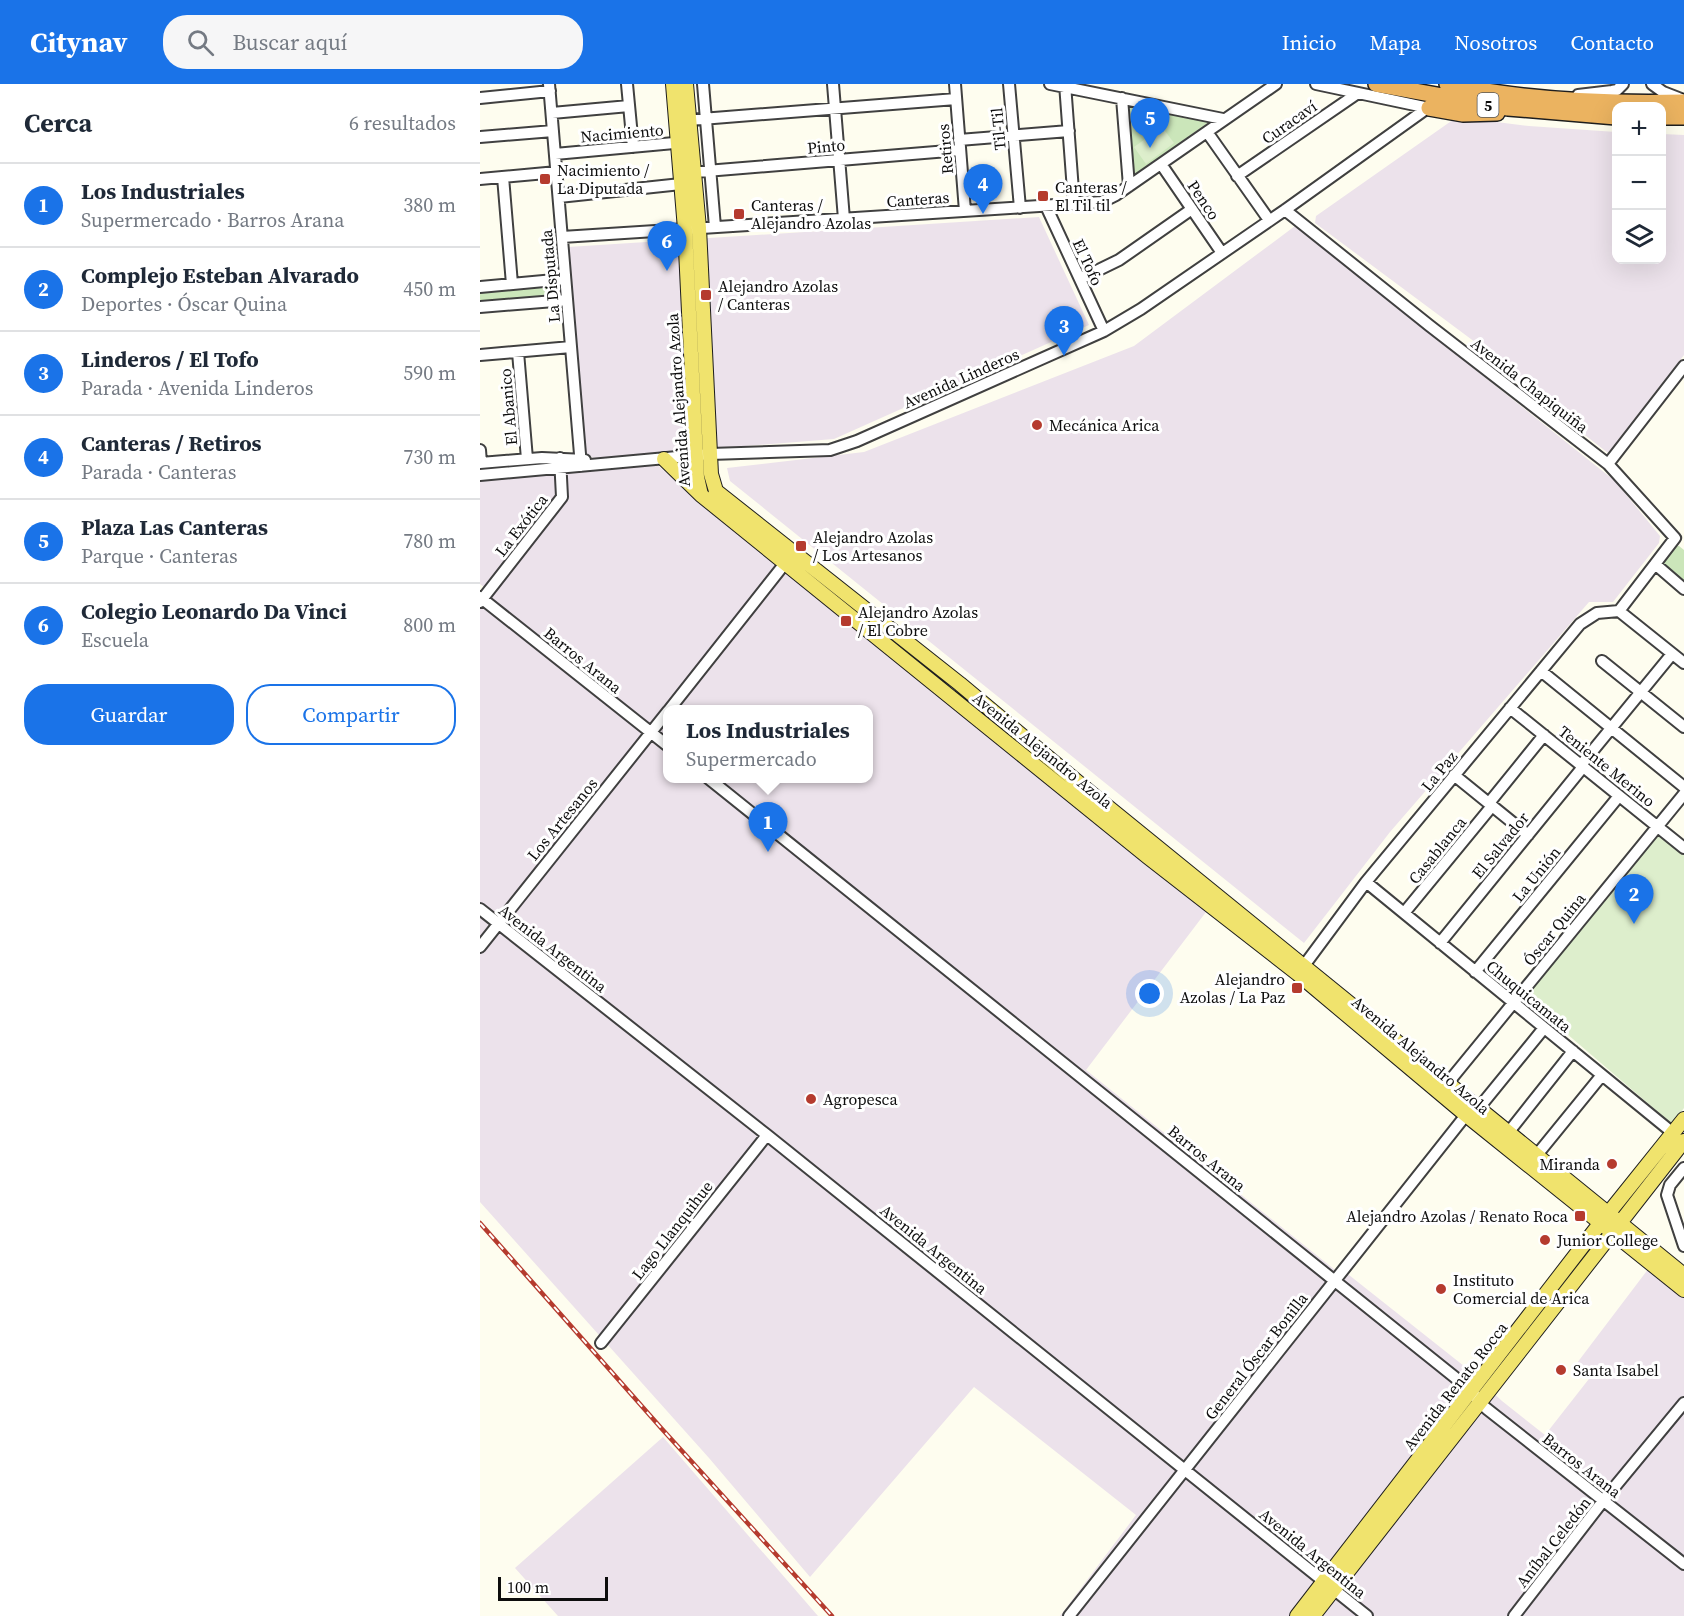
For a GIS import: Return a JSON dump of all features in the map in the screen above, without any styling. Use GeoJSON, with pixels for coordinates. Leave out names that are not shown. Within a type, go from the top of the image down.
{"type":"FeatureCollection","features":[{"type":"Feature","properties":{"kind":"highway","name":"5"},"geometry":{"type":"LineString","coordinates":[[1376,84],[1444,91],[1612,116]]}},
{"type":"Feature","properties":{"kind":"highway","name":"5"},"geometry":{"type":"LineString","coordinates":[[1464,86],[1538,104],[1684,101]]}},
{"type":"Feature","properties":{"kind":"highway"},"geometry":{"type":"LineString","coordinates":[[1444,91],[1464,86]]}},
{"type":"Feature","properties":{"kind":"highway"},"geometry":{"type":"LineString","coordinates":[[1429,108],[1463,114],[1538,104]]}},
{"type":"Feature","properties":{"kind":"highway"},"geometry":{"type":"LineString","coordinates":[[1666,117],[1684,117]]}},
{"type":"Feature","properties":{"kind":"main road","name":"Avenida Alejandro Azola"},"geometry":{"type":"LineString","coordinates":[[673,84],[694,172],[692,228],[703,455],[716,491],[790,557]]}},
{"type":"Feature","properties":{"kind":"main road","name":"Avenida Alejandro Azola"},"geometry":{"type":"LineString","coordinates":[[686,84],[689,120],[681,184],[692,228]]}},
{"type":"Feature","properties":{"kind":"main road","name":"Avenida Alejandro Azola"},"geometry":{"type":"LineString","coordinates":[[703,455],[697,477],[701,495],[790,557],[1025,737],[1301,970],[1609,1224],[1684,1275]]}},
{"type":"Feature","properties":{"kind":"main road"},"geometry":{"type":"LineString","coordinates":[[664,459],[701,495]]}},
{"type":"Feature","properties":{"kind":"main road","name":"Avenida Alejandro Azola"},"geometry":{"type":"LineString","coordinates":[[1301,970],[1447,1084],[1472,1112],[1508,1133],[1536,1156],[1684,1290]]}},
{"type":"Feature","properties":{"kind":"main road","name":"Avenida Renato Rocca"},"geometry":{"type":"LineString","coordinates":[[1297,1616],[1329,1585],[1387,1511],[1678,1137],[1684,1119]]}},
{"type":"Feature","properties":{"kind":"main road","name":"Avenida Renato Rocca"},"geometry":{"type":"LineString","coordinates":[[1313,1616],[1329,1585]]}},
{"type":"Feature","properties":{"kind":"street"},"geometry":{"type":"LineString","coordinates":[[627,84],[633,147]]}},
{"type":"Feature","properties":{"kind":"street"},"geometry":{"type":"LineString","coordinates":[[703,84],[715,226]]}},
{"type":"Feature","properties":{"kind":"street"},"geometry":{"type":"LineString","coordinates":[[833,84],[844,219]]}},
{"type":"Feature","properties":{"kind":"street","name":"Retiros"},"geometry":{"type":"LineString","coordinates":[[955,84],[965,211]]}},
{"type":"Feature","properties":{"kind":"street","name":"Til-Til"},"geometry":{"type":"LineString","coordinates":[[1009,84],[1020,208]]}},
{"type":"Feature","properties":{"kind":"street"},"geometry":{"type":"LineString","coordinates":[[1050,84],[1065,85],[1223,119]]}},
{"type":"Feature","properties":{"kind":"street","name":"Canteras"},"geometry":{"type":"LineString","coordinates":[[562,237],[1020,208],[1106,200],[1276,84]]}},
{"type":"Feature","properties":{"kind":"street"},"geometry":{"type":"LineString","coordinates":[[1316,84],[1429,108]]}},
{"type":"Feature","properties":{"kind":"street"},"geometry":{"type":"LineString","coordinates":[[1538,104],[1612,92],[1623,84]]}},
{"type":"Feature","properties":{"kind":"street"},"geometry":{"type":"LineString","coordinates":[[1652,84],[1667,95],[1684,101]]}},
{"type":"Feature","properties":{"kind":"street"},"geometry":{"type":"LineString","coordinates":[[1065,85],[1074,204]]}},
{"type":"Feature","properties":{"kind":"street"},"geometry":{"type":"LineString","coordinates":[[480,98],[549,88]]}},
{"type":"Feature","properties":{"kind":"street","name":"La Disputada"},"geometry":{"type":"LineString","coordinates":[[549,88],[581,463]]}},
{"type":"Feature","properties":{"kind":"street","name":"Avenida Linderos"},"geometry":{"type":"LineString","coordinates":[[481,463],[527,459],[600,464],[703,455],[820,450],[846,446],[1104,331],[1141,309],[1285,210],[1429,108],[1444,91]]}},
{"type":"Feature","properties":{"kind":"street","name":"Curacaví"},"geometry":{"type":"LineString","coordinates":[[1237,176],[1358,93]]}},
{"type":"Feature","properties":{"kind":"street"},"geometry":{"type":"LineString","coordinates":[[1122,98],[1129,186]]}},
{"type":"Feature","properties":{"kind":"street"},"geometry":{"type":"LineString","coordinates":[[689,120],[956,99]]}},
{"type":"Feature","properties":{"kind":"street"},"geometry":{"type":"LineString","coordinates":[[552,113],[629,106]]}},
{"type":"Feature","properties":{"kind":"street"},"geometry":{"type":"LineString","coordinates":[[480,137],[553,131]]}},
{"type":"Feature","properties":{"kind":"street","name":"Pinto"},"geometry":{"type":"LineString","coordinates":[[694,172],[839,160],[1013,136],[1069,131]]}},
{"type":"Feature","properties":{"kind":"street"},"geometry":{"type":"LineString","coordinates":[[1207,132],[1269,220]]}},
{"type":"Feature","properties":{"kind":"street","name":"Nacimiento"},"geometry":{"type":"LineString","coordinates":[[555,154],[685,142]]}},
{"type":"Feature","properties":{"kind":"street","name":"Penco"},"geometry":{"type":"LineString","coordinates":[[1161,164],[1222,253]]}},
{"type":"Feature","properties":{"kind":"street"},"geometry":{"type":"LineString","coordinates":[[480,179],[557,172]]}},
{"type":"Feature","properties":{"kind":"street"},"geometry":{"type":"LineString","coordinates":[[503,177],[512,284]]}},
{"type":"Feature","properties":{"kind":"street"},"geometry":{"type":"LineString","coordinates":[[559,197],[681,184]]}},
{"type":"Feature","properties":{"kind":"street","name":"El Tofo"},"geometry":{"type":"LineString","coordinates":[[1046,206],[1104,331]]}},
{"type":"Feature","properties":{"kind":"street"},"geometry":{"type":"LineString","coordinates":[[1080,279],[1119,260],[1192,209]]}},
{"type":"Feature","properties":{"kind":"street","name":"Avenida Chapiquiña"},"geometry":{"type":"LineString","coordinates":[[1285,210],[1608,464],[1684,545]]}},
{"type":"Feature","properties":{"kind":"street"},"geometry":{"type":"LineString","coordinates":[[480,286],[566,279]]}},
{"type":"Feature","properties":{"kind":"street"},"geometry":{"type":"LineString","coordinates":[[480,307],[567,300]]}},
{"type":"Feature","properties":{"kind":"street"},"geometry":{"type":"LineString","coordinates":[[480,355],[571,347]]}},
{"type":"Feature","properties":{"kind":"street","name":"El Abanico"},"geometry":{"type":"LineString","coordinates":[[518,352],[527,459]]}},
{"type":"Feature","properties":{"kind":"street"},"geometry":{"type":"LineString","coordinates":[[1608,464],[1684,366]]}},
{"type":"Feature","properties":{"kind":"street"},"geometry":{"type":"LineString","coordinates":[[480,450],[481,463]]}},
{"type":"Feature","properties":{"kind":"street","name":"Avenida Linderos"},"geometry":{"type":"LineString","coordinates":[[480,475],[560,463]]}},
{"type":"Feature","properties":{"kind":"street","name":"La Exótica"},"geometry":{"type":"LineString","coordinates":[[481,599],[562,497],[560,463]]}},
{"type":"Feature","properties":{"kind":"street"},"geometry":{"type":"LineString","coordinates":[[1675,538],[1619,611],[1684,663]]}},
{"type":"Feature","properties":{"kind":"street","name":"Los Artesanos"},"geometry":{"type":"LineString","coordinates":[[672,705],[790,557]]}},
{"type":"Feature","properties":{"kind":"street"},"geometry":{"type":"LineString","coordinates":[[1655,564],[1684,589]]}},
{"type":"Feature","properties":{"kind":"street","name":"Barros Arana"},"geometry":{"type":"LineString","coordinates":[[481,599],[663,742]]}},
{"type":"Feature","properties":{"kind":"street","name":"La Paz"},"geometry":{"type":"LineString","coordinates":[[1301,970],[1366,882],[1585,620],[1602,612],[1619,611]]}},
{"type":"Feature","properties":{"kind":"street","name":"El Salvador"},"geometry":{"type":"LineString","coordinates":[[1440,943],[1672,654]]}},
{"type":"Feature","properties":{"kind":"street"},"geometry":{"type":"LineString","coordinates":[[1602,660],[1684,727]]}},
{"type":"Feature","properties":{"kind":"street"},"geometry":{"type":"LineString","coordinates":[[1541,671],[1684,787]]}},
{"type":"Feature","properties":{"kind":"street","name":"Teniente Merino"},"geometry":{"type":"LineString","coordinates":[[1510,708],[1684,848]]}},
{"type":"Feature","properties":{"kind":"street","name":"Los Artesanos"},"geometry":{"type":"LineString","coordinates":[[480,947],[663,716]]}},
{"type":"Feature","properties":{"kind":"street","name":"Casablanca"},"geometry":{"type":"LineString","coordinates":[[1404,913],[1544,735]]}},
{"type":"Feature","properties":{"kind":"street"},"geometry":{"type":"LineString","coordinates":[[1454,775],[1528,835]]}},
{"type":"Feature","properties":{"kind":"street","name":"Barros Arana"},"geometry":{"type":"LineString","coordinates":[[714,783],[1336,1280],[1603,1502],[1684,1564]]}},
{"type":"Feature","properties":{"kind":"street","name":"Óscar Quina"},"geometry":{"type":"LineString","coordinates":[[1447,1084],[1684,794]]}},
{"type":"Feature","properties":{"kind":"street","name":"La Unión"},"geometry":{"type":"LineString","coordinates":[[1475,972],[1619,796]]}},
{"type":"Feature","properties":{"kind":"street","name":"Chuquicamata"},"geometry":{"type":"LineString","coordinates":[[1366,882],[1678,1137]]}},
{"type":"Feature","properties":{"kind":"street","name":"Avenida Argentina"},"geometry":{"type":"LineString","coordinates":[[480,909],[1367,1616]]}},
{"type":"Feature","properties":{"kind":"street","name":"General Óscar Bonilla"},"geometry":{"type":"LineString","coordinates":[[1069,1616],[1336,1280],[1472,1112],[1544,1028]]}},
{"type":"Feature","properties":{"kind":"street"},"geometry":{"type":"LineString","coordinates":[[1508,1133],[1573,1051]]}},
{"type":"Feature","properties":{"kind":"street"},"geometry":{"type":"LineString","coordinates":[[1536,1156],[1602,1075]]}},
{"type":"Feature","properties":{"kind":"street","name":"Lago Llanquihue"},"geometry":{"type":"LineString","coordinates":[[601,1343],[766,1135]]}},
{"type":"Feature","properties":{"kind":"street"},"geometry":{"type":"LineString","coordinates":[[1684,1168],[1670,1185],[1667,1195],[1684,1246]]}},
{"type":"Feature","properties":{"kind":"street","name":"Aníbal Celedón"},"geometry":{"type":"LineString","coordinates":[[1514,1616],[1684,1403]]}},
{"type":"Feature","properties":{"kind":"shaded area"},"geometry":{"type":"Polygon","coordinates":[[[1457,117],[1529,126],[1612,132],[1612,264],[1666,264],[1666,134],[1684,135],[1684,355],[1608,453],[1480,353],[1483,348],[1315,223],[1316,216],[1457,117]]]}},
{"type":"Feature","properties":{"kind":"shaded area"},"geometry":{"type":"Polygon","coordinates":[[[1039,217],[1089,325],[834,439],[593,458],[578,447],[568,247],[1039,217]]]}},
{"type":"Feature","properties":{"kind":"shaded area"},"geometry":{"type":"Polygon","coordinates":[[[1295,226],[1615,481],[1660,536],[1659,543],[1613,602],[1589,602],[1390,832],[1304,943],[730,481],[727,468],[864,452],[1134,346],[1295,226]]]}},
{"type":"Feature","properties":{"kind":"shaded area"},"geometry":{"type":"Polygon","coordinates":[[[656,464],[1206,912],[1086,1070],[1335,1270],[1349,1275],[1469,1370],[1502,1401],[1545,1435],[1592,1375],[1577,1363],[1649,1268],[1684,1295],[1684,1616],[1060,1616],[1136,1515],[974,1387],[810,1577],[709,1458],[480,1202],[480,603],[489,591],[480,584],[480,479],[656,464]]]}},
{"type":"Feature","properties":{"kind":"shaded area"},"geometry":{"type":"Polygon","coordinates":[[[663,1437],[818,1616],[558,1616],[515,1568],[663,1437]]]}},
{"type":"Feature","properties":{"kind":"green space"},"geometry":{"type":"Polygon","coordinates":[[[1124,102],[1212,120],[1132,176],[1124,102]]]}},
{"type":"Feature","properties":{"kind":"green space"},"geometry":{"type":"Polygon","coordinates":[[[1162,127],[1174,143],[1146,164],[1134,147],[1162,127]]]}},
{"type":"Feature","properties":{"kind":"green space"},"geometry":{"type":"Polygon","coordinates":[[[547,284],[550,293],[547,296],[480,302],[480,289],[547,284]]]}},
{"type":"Feature","properties":{"kind":"green space"},"geometry":{"type":"Polygon","coordinates":[[[1673,546],[1679,546],[1684,550],[1684,584],[1660,565],[1673,546]]]}},
{"type":"Feature","properties":{"kind":"green space"},"geometry":{"type":"Polygon","coordinates":[[[1659,830],[1684,851],[1684,1108],[1672,1124],[1524,997],[1659,830]]]}},
{"type":"Feature","properties":{"kind":"railway"},"geometry":{"type":"LineString","coordinates":[[480,1223],[662,1429],[832,1616]]}},
{"type":"Feature","properties":{"kind":"place","name":"Plaza Las Canteras"},"geometry":{"type":"Point","coordinates":[1150,148]}},
{"type":"Feature","properties":{"kind":"place","name":"Nacimiento / La Diputada"},"geometry":{"type":"Point","coordinates":[545,179]}},
{"type":"Feature","properties":{"kind":"place","name":"Canteras / El Til til"},"geometry":{"type":"Point","coordinates":[1043,196]}},
{"type":"Feature","properties":{"kind":"place","name":"Canteras / Alejandro Azolas"},"geometry":{"type":"Point","coordinates":[739,214]}},
{"type":"Feature","properties":{"kind":"place","name":"Canteras / Retiros"},"geometry":{"type":"Point","coordinates":[983,214]}},
{"type":"Feature","properties":{"kind":"place","name":"Colegio Leonardo Da Vinci"},"geometry":{"type":"Point","coordinates":[667,271]}},
{"type":"Feature","properties":{"kind":"place","name":"Alejandro Azolas / Canteras"},"geometry":{"type":"Point","coordinates":[706,295]}},
{"type":"Feature","properties":{"kind":"place","name":"Linderos / El Tofo"},"geometry":{"type":"Point","coordinates":[1064,356]}},
{"type":"Feature","properties":{"kind":"place","name":"Mecánica Arica"},"geometry":{"type":"Point","coordinates":[1037,425]}},
{"type":"Feature","properties":{"kind":"place","name":"Alejandro Azolas / Los Artesanos"},"geometry":{"type":"Point","coordinates":[801,546]}},
{"type":"Feature","properties":{"kind":"place","name":"Alejandro Azolas / El Cobre"},"geometry":{"type":"Point","coordinates":[846,621]}},
{"type":"Feature","properties":{"kind":"place","name":"Los Industriales"},"geometry":{"type":"Point","coordinates":[768,852]}},
{"type":"Feature","properties":{"kind":"place","name":"Complejo Esteban Alvarado"},"geometry":{"type":"Point","coordinates":[1634,924]}},
{"type":"Feature","properties":{"kind":"place","name":"Alejandro Azolas / La Paz"},"geometry":{"type":"Point","coordinates":[1297,988]}},
{"type":"Feature","properties":{"kind":"place","name":"Agropesca"},"geometry":{"type":"Point","coordinates":[811,1099]}},
{"type":"Feature","properties":{"kind":"place","name":"Miranda"},"geometry":{"type":"Point","coordinates":[1612,1164]}},
{"type":"Feature","properties":{"kind":"place","name":"Alejandro Azolas / Renato Roca"},"geometry":{"type":"Point","coordinates":[1580,1216]}},
{"type":"Feature","properties":{"kind":"place","name":"Junior College"},"geometry":{"type":"Point","coordinates":[1545,1240]}},
{"type":"Feature","properties":{"kind":"place","name":"Instituto Comercial de Arica"},"geometry":{"type":"Point","coordinates":[1441,1289]}},
{"type":"Feature","properties":{"kind":"place","name":"Santa Isabel"},"geometry":{"type":"Point","coordinates":[1561,1370]}}]}
